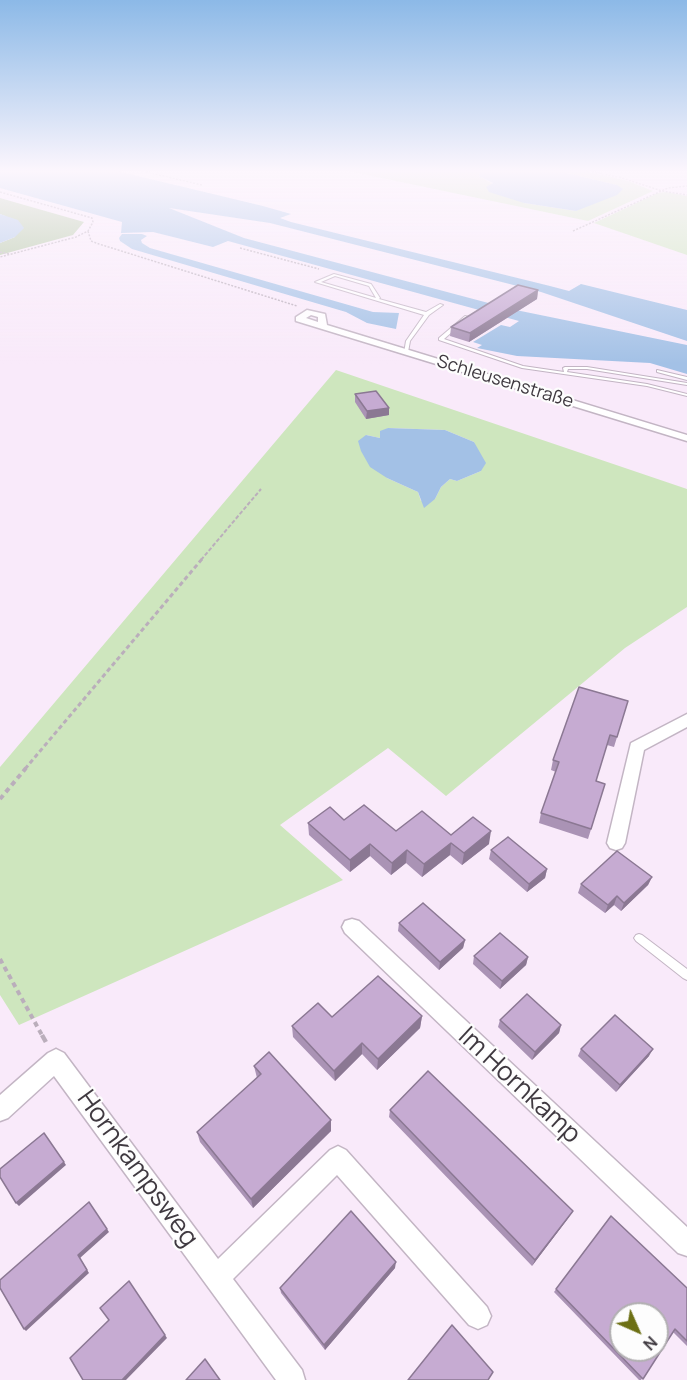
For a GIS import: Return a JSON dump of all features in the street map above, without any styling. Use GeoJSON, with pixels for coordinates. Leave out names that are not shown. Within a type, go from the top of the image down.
{"type":"FeatureCollection","features":[{"type":"Feature","properties":{"kind":"street","name":"Schleusenstraße"},"geometry":{"type":"LineString","coordinates":[[310,312],[300,319],[687,438]]}},
{"type":"Feature","properties":{"kind":"street"},"geometry":{"type":"LineString","coordinates":[[616,843],[637,747],[687,720]]}},
{"type":"Feature","properties":{"kind":"street","name":"Im Hornkamp"},"geometry":{"type":"LineString","coordinates":[[352,927],[687,1244]]}},
{"type":"Feature","properties":{"kind":"street"},"geometry":{"type":"LineString","coordinates":[[0,1110],[56,1060]]}},
{"type":"Feature","properties":{"kind":"street","name":"Hornkampsweg"},"geometry":{"type":"LineString","coordinates":[[56,1060],[292,1380]]}},
{"type":"Feature","properties":{"kind":"street"},"geometry":{"type":"LineString","coordinates":[[217,1278],[338,1158],[478,1316]]}},
{"type":"Feature","properties":{"kind":"lane"},"geometry":{"type":"LineString","coordinates":[[378,298],[370,285],[335,275],[317,282],[427,314]]}},
{"type":"Feature","properties":{"kind":"lane"},"geometry":{"type":"LineString","coordinates":[[406,352],[408,341],[427,314],[441,305]]}},
{"type":"Feature","properties":{"kind":"lane"},"geometry":{"type":"LineString","coordinates":[[467,317],[441,339],[522,367],[647,385],[687,395]]}},
{"type":"Feature","properties":{"kind":"lane"},"geometry":{"type":"LineString","coordinates":[[567,372],[565,368],[587,368],[687,384]]}},
{"type":"Feature","properties":{"kind":"lane"},"geometry":{"type":"LineString","coordinates":[[659,371],[687,379]]}},
{"type":"Feature","properties":{"kind":"lane"},"geometry":{"type":"LineString","coordinates":[[639,939],[687,975]]}},
{"type":"Feature","properties":{"kind":"path"},"geometry":{"type":"LineString","coordinates":[[0,257],[79,235]]}},
{"type":"Feature","properties":{"kind":"path"},"geometry":{"type":"LineString","coordinates":[[90,235],[92,241],[99,244],[283,300],[310,312]]}},
{"type":"Feature","properties":{"kind":"path"},"geometry":{"type":"LineString","coordinates":[[240,248],[335,275]]}},
{"type":"Feature","properties":{"kind":"path"},"geometry":{"type":"LineString","coordinates":[[0,252],[11,254]]}},
{"type":"Feature","properties":{"kind":"path"},"geometry":{"type":"LineString","coordinates":[[0,799],[261,489]]}},
{"type":"Feature","properties":{"kind":"path"},"geometry":{"type":"LineString","coordinates":[[0,959],[56,1060]]}},
{"type":"Feature","properties":{"kind":"green space"},"geometry":{"type":"Polygon","coordinates":[[[72,235],[0,255],[0,243],[15,237],[72,235]]]}},
{"type":"Feature","properties":{"kind":"green space"},"geometry":{"type":"Polygon","coordinates":[[[630,235],[687,235],[687,255],[630,235]]]}},
{"type":"Feature","properties":{"kind":"green space"},"geometry":{"type":"Polygon","coordinates":[[[336,370],[687,489],[687,607],[625,648],[446,796],[388,748],[280,825],[343,880],[19,1025],[0,995],[0,767],[336,370]],[[388,428],[380,438],[366,435],[387,478],[418,492],[421,501],[435,499],[441,487],[450,479],[457,481],[481,471],[474,442],[445,430],[388,428]]]}},
{"type":"Feature","properties":{"kind":"water"},"geometry":{"type":"Polygon","coordinates":[[[0,235],[17,235],[15,237],[0,243],[0,235]]]}},
{"type":"Feature","properties":{"kind":"water"},"geometry":{"type":"Polygon","coordinates":[[[121,235],[146,235],[141,240],[142,243],[150,248],[373,312],[399,313],[396,329],[367,323],[346,312],[132,249],[119,238],[121,235]]]}},
{"type":"Feature","properties":{"kind":"water"},"geometry":{"type":"Polygon","coordinates":[[[167,235],[238,235],[511,309],[687,345],[687,374],[650,363],[517,356],[477,348],[482,345],[473,342],[501,325],[510,327],[519,321],[228,241],[213,247],[167,235]]]}},
{"type":"Feature","properties":{"kind":"water"},"geometry":{"type":"Polygon","coordinates":[[[319,235],[345,235],[569,291],[581,284],[687,310],[687,341],[541,292],[319,235]]]}},
{"type":"Feature","properties":{"kind":"water"},"geometry":{"type":"Polygon","coordinates":[[[388,428],[445,430],[474,442],[486,463],[481,471],[457,481],[450,479],[441,487],[435,499],[424,508],[418,492],[387,478],[370,467],[361,451],[358,441],[366,435],[380,438],[380,431],[388,428]]]}},
{"type":"Feature","properties":{"kind":"building"},"geometry":{"type":"Polygon","coordinates":[[[518,285],[538,290],[470,333],[451,327],[518,285]]]}},
{"type":"Feature","properties":{"kind":"building"},"geometry":{"type":"Polygon","coordinates":[[[376,391],[389,408],[367,411],[355,394],[376,391]]]}},
{"type":"Feature","properties":{"kind":"building"},"geometry":{"type":"Polygon","coordinates":[[[579,687],[628,701],[617,737],[610,735],[596,781],[605,784],[591,829],[541,813],[559,762],[553,760],[579,687]]]}},
{"type":"Feature","properties":{"kind":"building"},"geometry":{"type":"Polygon","coordinates":[[[364,805],[396,831],[422,811],[451,835],[473,817],[491,831],[464,853],[451,843],[424,864],[407,850],[392,863],[370,844],[350,860],[308,823],[330,807],[344,820],[364,805]]]}},
{"type":"Feature","properties":{"kind":"building"},"geometry":{"type":"Polygon","coordinates":[[[508,837],[547,869],[529,884],[491,850],[508,837]]]}},
{"type":"Feature","properties":{"kind":"building"},"geometry":{"type":"Polygon","coordinates":[[[617,851],[652,877],[624,903],[617,896],[608,905],[581,884],[617,851]]]}},
{"type":"Feature","properties":{"kind":"building"},"geometry":{"type":"Polygon","coordinates":[[[423,903],[465,940],[440,962],[399,923],[423,903]]]}},
{"type":"Feature","properties":{"kind":"building"},"geometry":{"type":"Polygon","coordinates":[[[500,933],[528,957],[502,981],[474,956],[500,933]]]}},
{"type":"Feature","properties":{"kind":"building"},"geometry":{"type":"Polygon","coordinates":[[[378,976],[422,1016],[378,1059],[362,1043],[334,1071],[292,1026],[318,1003],[332,1017],[378,976]]]}},
{"type":"Feature","properties":{"kind":"building"},"geometry":{"type":"Polygon","coordinates":[[[527,994],[561,1025],[535,1052],[500,1020],[527,994]]]}},
{"type":"Feature","properties":{"kind":"building"},"geometry":{"type":"Polygon","coordinates":[[[615,1015],[653,1049],[620,1085],[581,1049],[615,1015]]]}},
{"type":"Feature","properties":{"kind":"building"},"geometry":{"type":"Polygon","coordinates":[[[269,1052],[331,1120],[251,1199],[197,1132],[261,1074],[254,1066],[269,1052]]]}},
{"type":"Feature","properties":{"kind":"building"},"geometry":{"type":"Polygon","coordinates":[[[428,1071],[573,1211],[535,1260],[390,1110],[428,1071]]]}},
{"type":"Feature","properties":{"kind":"building"},"geometry":{"type":"Polygon","coordinates":[[[44,1133],[64,1162],[16,1203],[0,1177],[0,1169],[44,1133]]]}},
{"type":"Feature","properties":{"kind":"building"},"geometry":{"type":"Polygon","coordinates":[[[89,1202],[107,1229],[78,1255],[87,1270],[24,1329],[0,1288],[0,1280],[89,1202]]]}},
{"type":"Feature","properties":{"kind":"building"},"geometry":{"type":"Polygon","coordinates":[[[351,1211],[396,1262],[324,1345],[280,1288],[351,1211]]]}},
{"type":"Feature","properties":{"kind":"building"},"geometry":{"type":"Polygon","coordinates":[[[611,1216],[687,1288],[687,1341],[675,1329],[669,1338],[669,1302],[609,1302],[609,1344],[556,1289],[611,1216]]]}},
{"type":"Feature","properties":{"kind":"building"},"geometry":{"type":"Polygon","coordinates":[[[129,1281],[165,1335],[122,1380],[83,1380],[70,1358],[109,1320],[100,1308],[129,1281]]]}},
{"type":"Feature","properties":{"kind":"building"},"geometry":{"type":"Polygon","coordinates":[[[452,1325],[493,1372],[488,1380],[408,1380],[452,1325]]]}},
{"type":"Feature","properties":{"kind":"building"},"geometry":{"type":"Polygon","coordinates":[[[205,1359],[220,1380],[186,1380],[205,1359]]]}},
{"type":"Feature","properties":{"kind":"building"},"geometry":{"type":"Polygon","coordinates":[[[627,1362],[654,1362],[643,1379],[627,1362]]]}}]}
